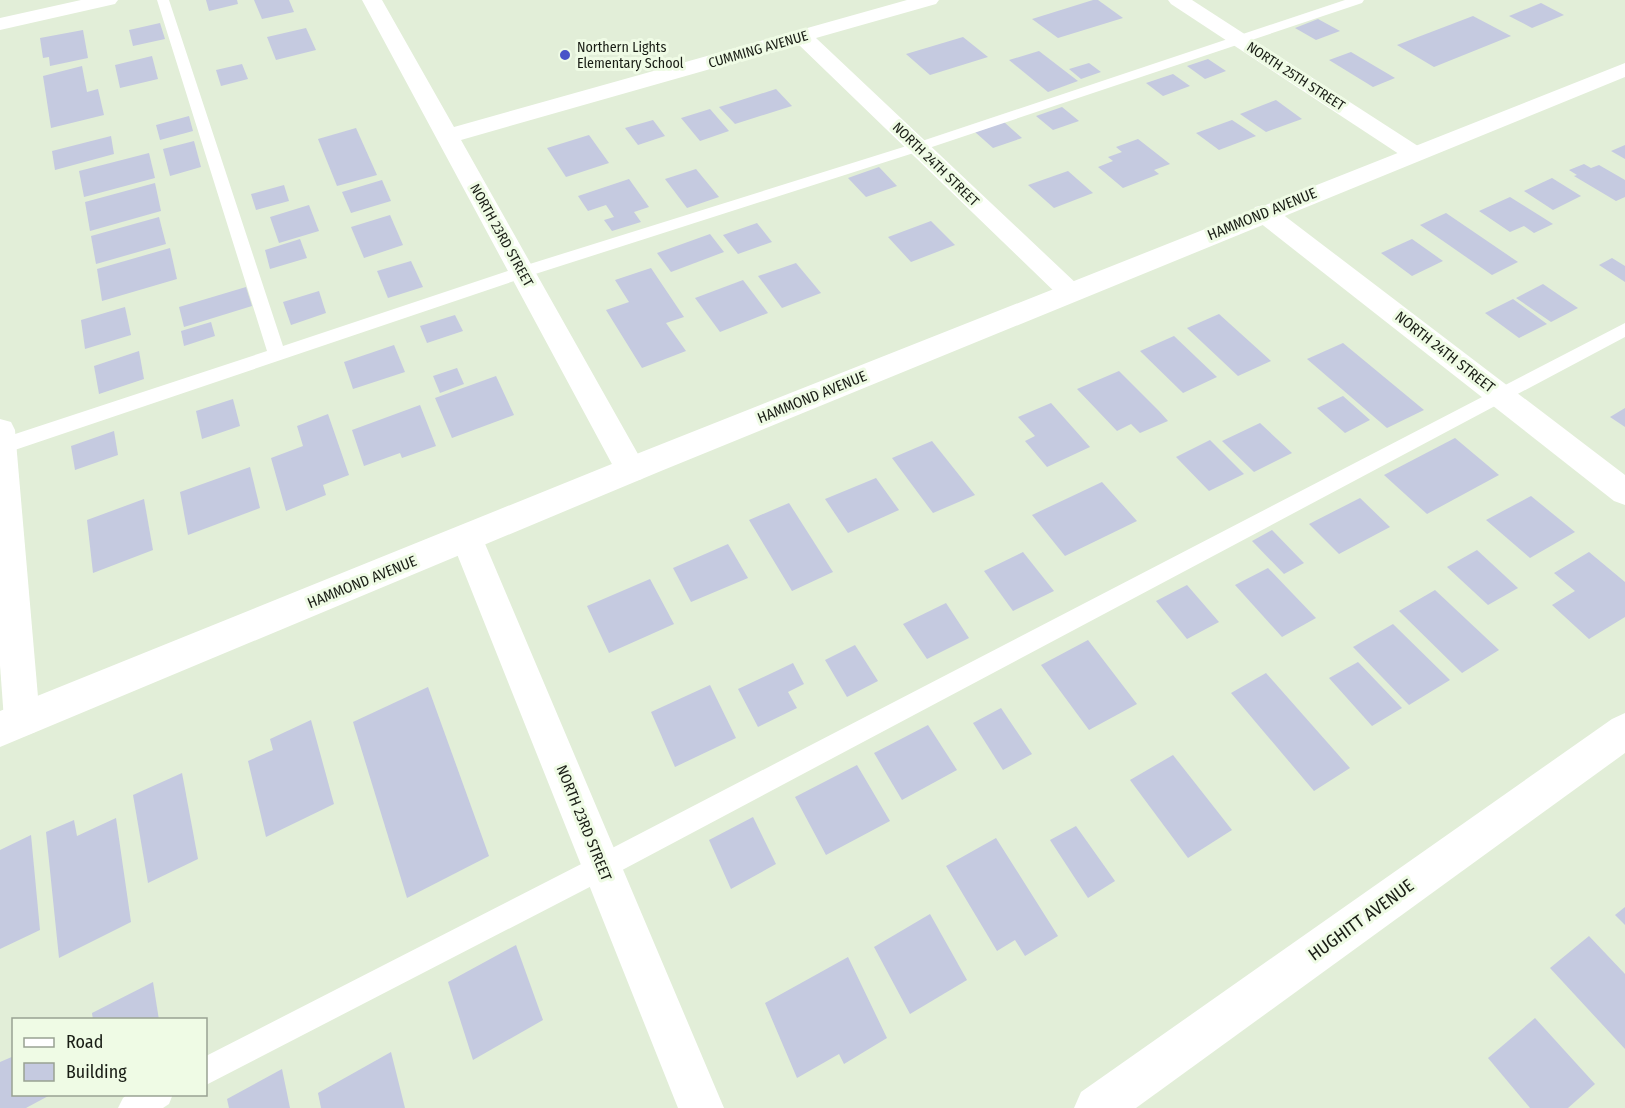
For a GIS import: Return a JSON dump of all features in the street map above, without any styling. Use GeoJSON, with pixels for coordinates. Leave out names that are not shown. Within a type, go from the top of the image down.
{"type":"FeatureCollection","features":[{"type":"Feature","properties":{"kind":"street"},"geometry":{"type":"LineString","coordinates":[[0,24],[108,0]]}},
{"type":"Feature","properties":{"kind":"street","name":"NORTH 23RD STREET"},"geometry":{"type":"LineString","coordinates":[[372,0],[631,470]]}},
{"type":"Feature","properties":{"kind":"street","name":"CUMMING AVENUE"},"geometry":{"type":"LineString","coordinates":[[448,136],[929,0]]}},
{"type":"Feature","properties":{"kind":"street","name":"NORTH 25TH STREET"},"geometry":{"type":"LineString","coordinates":[[1178,0],[1413,153]]}},
{"type":"Feature","properties":{"kind":"street","name":"NORTH 24TH STREET"},"geometry":{"type":"LineString","coordinates":[[803,37],[1070,292]]}},
{"type":"Feature","properties":{"kind":"street","name":"HAMMOND AVENUE"},"geometry":{"type":"LineString","coordinates":[[11,725],[631,470],[1625,69]]}},
{"type":"Feature","properties":{"kind":"street","name":"NORTH 24TH STREET"},"geometry":{"type":"LineString","coordinates":[[1264,213],[1625,492]]}},
{"type":"Feature","properties":{"kind":"street"},"geometry":{"type":"LineString","coordinates":[[0,442],[11,725]]}},
{"type":"Feature","properties":{"kind":"street","name":"NORTH 23RD STREET"},"geometry":{"type":"LineString","coordinates":[[467,539],[701,1108]]}},
{"type":"Feature","properties":{"kind":"street","name":"HUGHITT AVENUE"},"geometry":{"type":"LineString","coordinates":[[1097,1108],[1625,731]]}},
{"type":"Feature","properties":{"kind":"lane"},"geometry":{"type":"LineString","coordinates":[[163,0],[277,355]]}},
{"type":"Feature","properties":{"kind":"lane"},"geometry":{"type":"LineString","coordinates":[[0,442],[277,355],[523,272],[918,147],[1241,41],[1358,0]]}},
{"type":"Feature","properties":{"kind":"lane"},"geometry":{"type":"LineString","coordinates":[[207,1070],[602,867],[1625,329]]}},
{"type":"Feature","properties":{"kind":"lane"},"geometry":{"type":"LineString","coordinates":[[133,1108],[157,1096]]}},
{"type":"Feature","properties":{"kind":"building"},"geometry":{"type":"Polygon","coordinates":[[[206,0],[237,0],[238,4],[209,11],[206,0]]]}},
{"type":"Feature","properties":{"kind":"building"},"geometry":{"type":"Polygon","coordinates":[[[254,0],[289,0],[294,12],[262,19],[254,0]]]}},
{"type":"Feature","properties":{"kind":"building"},"geometry":{"type":"Polygon","coordinates":[[[1098,0],[1123,18],[1058,38],[1032,19],[1098,0]]]}},
{"type":"Feature","properties":{"kind":"building"},"geometry":{"type":"Polygon","coordinates":[[[1541,3],[1564,15],[1532,28],[1509,16],[1541,3]]]}},
{"type":"Feature","properties":{"kind":"building"},"geometry":{"type":"Polygon","coordinates":[[[1473,16],[1511,36],[1434,67],[1397,45],[1473,16]]]}},
{"type":"Feature","properties":{"kind":"building"},"geometry":{"type":"Polygon","coordinates":[[[1318,19],[1340,31],[1316,40],[1295,28],[1318,19]]]}},
{"type":"Feature","properties":{"kind":"building"},"geometry":{"type":"Polygon","coordinates":[[[160,23],[165,39],[133,46],[129,30],[160,23]]]}},
{"type":"Feature","properties":{"kind":"building"},"geometry":{"type":"Polygon","coordinates":[[[306,28],[316,50],[276,60],[267,37],[306,28]]]}},
{"type":"Feature","properties":{"kind":"building"},"geometry":{"type":"Polygon","coordinates":[[[83,30],[88,58],[50,66],[49,57],[43,58],[40,38],[83,30]]]}},
{"type":"Feature","properties":{"kind":"building"},"geometry":{"type":"Polygon","coordinates":[[[963,37],[988,57],[930,75],[906,54],[963,37]]]}},
{"type":"Feature","properties":{"kind":"building"},"geometry":{"type":"Polygon","coordinates":[[[1039,51],[1078,81],[1048,92],[1009,60],[1039,51]]]}},
{"type":"Feature","properties":{"kind":"building"},"geometry":{"type":"Polygon","coordinates":[[[1351,52],[1395,78],[1373,87],[1329,60],[1351,52]]]}},
{"type":"Feature","properties":{"kind":"building"},"geometry":{"type":"Polygon","coordinates":[[[152,56],[158,79],[120,88],[115,65],[152,56]]]}},
{"type":"Feature","properties":{"kind":"building"},"geometry":{"type":"Polygon","coordinates":[[[1208,59],[1226,71],[1205,79],[1187,66],[1208,59]]]}},
{"type":"Feature","properties":{"kind":"building"},"geometry":{"type":"Polygon","coordinates":[[[1089,63],[1101,72],[1081,79],[1069,69],[1089,63]]]}},
{"type":"Feature","properties":{"kind":"building"},"geometry":{"type":"Polygon","coordinates":[[[242,64],[248,79],[221,86],[216,70],[242,64]]]}},
{"type":"Feature","properties":{"kind":"building"},"geometry":{"type":"Polygon","coordinates":[[[82,66],[87,92],[98,89],[104,115],[51,128],[43,76],[82,66]]]}},
{"type":"Feature","properties":{"kind":"building"},"geometry":{"type":"Polygon","coordinates":[[[1173,74],[1190,86],[1163,96],[1146,83],[1173,74]]]}},
{"type":"Feature","properties":{"kind":"building"},"geometry":{"type":"Polygon","coordinates":[[[776,89],[792,106],[735,124],[719,107],[776,89]]]}},
{"type":"Feature","properties":{"kind":"building"},"geometry":{"type":"Polygon","coordinates":[[[1276,100],[1302,119],[1266,132],[1240,114],[1276,100]]]}},
{"type":"Feature","properties":{"kind":"building"},"geometry":{"type":"Polygon","coordinates":[[[1062,107],[1079,121],[1053,130],[1036,116],[1062,107]]]}},
{"type":"Feature","properties":{"kind":"building"},"geometry":{"type":"Polygon","coordinates":[[[710,109],[729,131],[700,141],[681,118],[710,109]]]}},
{"type":"Feature","properties":{"kind":"building"},"geometry":{"type":"Polygon","coordinates":[[[189,116],[193,131],[160,140],[156,125],[189,116]]]}},
{"type":"Feature","properties":{"kind":"building"},"geometry":{"type":"Polygon","coordinates":[[[653,120],[665,136],[638,145],[625,128],[653,120]]]}},
{"type":"Feature","properties":{"kind":"building"},"geometry":{"type":"Polygon","coordinates":[[[1232,120],[1256,136],[1219,150],[1196,133],[1232,120]]]}},
{"type":"Feature","properties":{"kind":"building"},"geometry":{"type":"Polygon","coordinates":[[[1004,122],[1022,138],[993,148],[975,132],[1004,122]]]}},
{"type":"Feature","properties":{"kind":"building"},"geometry":{"type":"Polygon","coordinates":[[[356,128],[377,175],[337,186],[318,139],[356,128]]]}},
{"type":"Feature","properties":{"kind":"building"},"geometry":{"type":"Polygon","coordinates":[[[589,135],[609,163],[566,177],[547,148],[589,135]]]}},
{"type":"Feature","properties":{"kind":"building"},"geometry":{"type":"Polygon","coordinates":[[[111,136],[114,154],[55,170],[52,151],[111,136]]]}},
{"type":"Feature","properties":{"kind":"building"},"geometry":{"type":"Polygon","coordinates":[[[1138,139],[1170,164],[1154,170],[1159,174],[1123,188],[1098,167],[1113,161],[1108,157],[1122,152],[1116,147],[1138,139]]]}},
{"type":"Feature","properties":{"kind":"building"},"geometry":{"type":"Polygon","coordinates":[[[194,141],[201,167],[170,176],[163,149],[194,141]]]}},
{"type":"Feature","properties":{"kind":"building"},"geometry":{"type":"Polygon","coordinates":[[[1625,145],[1625,159],[1611,151],[1625,145]]]}},
{"type":"Feature","properties":{"kind":"building"},"geometry":{"type":"Polygon","coordinates":[[[149,153],[155,178],[84,197],[79,171],[149,153]]]}},
{"type":"Feature","properties":{"kind":"building"},"geometry":{"type":"Polygon","coordinates":[[[1584,164],[1591,168],[1599,165],[1625,180],[1625,197],[1616,201],[1574,176],[1577,175],[1569,170],[1584,164]]]}},
{"type":"Feature","properties":{"kind":"building"},"geometry":{"type":"Polygon","coordinates":[[[879,167],[897,186],[866,197],[848,178],[879,167]]]}},
{"type":"Feature","properties":{"kind":"building"},"geometry":{"type":"Polygon","coordinates":[[[696,169],[719,197],[687,208],[665,179],[696,169]]]}},
{"type":"Feature","properties":{"kind":"building"},"geometry":{"type":"Polygon","coordinates":[[[1068,171],[1093,193],[1054,208],[1028,185],[1068,171]]]}},
{"type":"Feature","properties":{"kind":"building"},"geometry":{"type":"Polygon","coordinates":[[[1552,178],[1581,196],[1553,210],[1524,191],[1552,178]]]}},
{"type":"Feature","properties":{"kind":"building"},"geometry":{"type":"Polygon","coordinates":[[[629,179],[649,207],[634,212],[641,222],[612,231],[604,220],[614,217],[606,205],[588,211],[578,196],[629,179]]]}},
{"type":"Feature","properties":{"kind":"building"},"geometry":{"type":"Polygon","coordinates":[[[382,180],[391,201],[351,213],[342,192],[382,180]]]}},
{"type":"Feature","properties":{"kind":"building"},"geometry":{"type":"Polygon","coordinates":[[[155,183],[161,211],[90,231],[85,202],[155,183]]]}},
{"type":"Feature","properties":{"kind":"building"},"geometry":{"type":"Polygon","coordinates":[[[284,185],[289,201],[256,210],[251,194],[284,185]]]}},
{"type":"Feature","properties":{"kind":"building"},"geometry":{"type":"Polygon","coordinates":[[[1510,197],[1553,224],[1534,233],[1524,226],[1510,232],[1479,211],[1510,197]]]}},
{"type":"Feature","properties":{"kind":"building"},"geometry":{"type":"Polygon","coordinates":[[[309,205],[319,231],[279,243],[270,217],[309,205]]]}},
{"type":"Feature","properties":{"kind":"building"},"geometry":{"type":"Polygon","coordinates":[[[1446,213],[1518,262],[1492,275],[1420,225],[1446,213]]]}},
{"type":"Feature","properties":{"kind":"building"},"geometry":{"type":"Polygon","coordinates":[[[390,215],[403,245],[364,258],[351,227],[390,215]]]}},
{"type":"Feature","properties":{"kind":"building"},"geometry":{"type":"Polygon","coordinates":[[[159,217],[166,244],[96,264],[91,236],[159,217]]]}},
{"type":"Feature","properties":{"kind":"building"},"geometry":{"type":"Polygon","coordinates":[[[931,221],[955,245],[911,262],[888,237],[931,221]]]}},
{"type":"Feature","properties":{"kind":"building"},"geometry":{"type":"Polygon","coordinates":[[[757,223],[772,242],[738,254],[723,235],[757,223]]]}},
{"type":"Feature","properties":{"kind":"building"},"geometry":{"type":"Polygon","coordinates":[[[710,234],[724,252],[671,272],[657,253],[710,234]]]}},
{"type":"Feature","properties":{"kind":"building"},"geometry":{"type":"Polygon","coordinates":[[[300,239],[307,258],[270,269],[265,250],[300,239]]]}},
{"type":"Feature","properties":{"kind":"building"},"geometry":{"type":"Polygon","coordinates":[[[1412,239],[1443,261],[1412,276],[1381,253],[1412,239]]]}},
{"type":"Feature","properties":{"kind":"building"},"geometry":{"type":"Polygon","coordinates":[[[170,248],[177,279],[102,301],[97,269],[170,248]]]}},
{"type":"Feature","properties":{"kind":"building"},"geometry":{"type":"Polygon","coordinates":[[[1612,258],[1625,266],[1625,282],[1599,265],[1612,258]]]}},
{"type":"Feature","properties":{"kind":"building"},"geometry":{"type":"Polygon","coordinates":[[[411,261],[423,287],[388,298],[377,271],[411,261]]]}},
{"type":"Feature","properties":{"kind":"building"},"geometry":{"type":"Polygon","coordinates":[[[796,263],[821,293],[782,308],[758,276],[796,263]]]}},
{"type":"Feature","properties":{"kind":"building"},"geometry":{"type":"Polygon","coordinates":[[[651,268],[684,317],[666,323],[686,351],[642,368],[606,310],[629,302],[615,280],[651,268]]]}},
{"type":"Feature","properties":{"kind":"building"},"geometry":{"type":"Polygon","coordinates":[[[743,280],[768,313],[720,332],[695,298],[743,280]]]}},
{"type":"Feature","properties":{"kind":"building"},"geometry":{"type":"Polygon","coordinates":[[[1543,284],[1578,308],[1551,322],[1516,298],[1543,284]]]}},
{"type":"Feature","properties":{"kind":"building"},"geometry":{"type":"Polygon","coordinates":[[[246,287],[252,306],[184,327],[179,307],[246,287]]]}},
{"type":"Feature","properties":{"kind":"building"},"geometry":{"type":"Polygon","coordinates":[[[319,291],[326,313],[291,325],[283,302],[319,291]]]}},
{"type":"Feature","properties":{"kind":"building"},"geometry":{"type":"Polygon","coordinates":[[[1513,299],[1547,324],[1519,338],[1485,313],[1513,299]]]}},
{"type":"Feature","properties":{"kind":"building"},"geometry":{"type":"Polygon","coordinates":[[[125,307],[131,335],[85,349],[81,320],[125,307]]]}},
{"type":"Feature","properties":{"kind":"building"},"geometry":{"type":"Polygon","coordinates":[[[1219,314],[1271,361],[1238,376],[1187,328],[1219,314]]]}},
{"type":"Feature","properties":{"kind":"building"},"geometry":{"type":"Polygon","coordinates":[[[455,315],[463,331],[427,343],[420,326],[455,315]]]}},
{"type":"Feature","properties":{"kind":"building"},"geometry":{"type":"Polygon","coordinates":[[[211,322],[215,336],[184,346],[181,331],[211,322]]]}},
{"type":"Feature","properties":{"kind":"building"},"geometry":{"type":"Polygon","coordinates":[[[1174,336],[1217,377],[1183,393],[1140,351],[1174,336]]]}},
{"type":"Feature","properties":{"kind":"building"},"geometry":{"type":"Polygon","coordinates":[[[1343,343],[1424,410],[1387,428],[1307,359],[1343,343]]]}},
{"type":"Feature","properties":{"kind":"building"},"geometry":{"type":"Polygon","coordinates":[[[394,345],[405,372],[353,389],[344,362],[394,345]]]}},
{"type":"Feature","properties":{"kind":"building"},"geometry":{"type":"Polygon","coordinates":[[[139,351],[144,379],[99,394],[94,366],[139,351]]]}},
{"type":"Feature","properties":{"kind":"building"},"geometry":{"type":"Polygon","coordinates":[[[457,368],[464,384],[440,393],[433,376],[457,368]]]}},
{"type":"Feature","properties":{"kind":"building"},"geometry":{"type":"Polygon","coordinates":[[[1119,371],[1168,421],[1140,433],[1131,424],[1117,431],[1077,389],[1119,371]]]}},
{"type":"Feature","properties":{"kind":"building"},"geometry":{"type":"Polygon","coordinates":[[[496,376],[514,415],[452,438],[435,398],[496,376]]]}},
{"type":"Feature","properties":{"kind":"building"},"geometry":{"type":"Polygon","coordinates":[[[1343,396],[1370,420],[1345,433],[1317,408],[1343,396]]]}},
{"type":"Feature","properties":{"kind":"building"},"geometry":{"type":"Polygon","coordinates":[[[233,399],[240,426],[202,439],[196,411],[233,399]]]}},
{"type":"Feature","properties":{"kind":"building"},"geometry":{"type":"Polygon","coordinates":[[[1051,403],[1090,447],[1047,467],[1025,441],[1035,436],[1018,417],[1051,403]]]}},
{"type":"Feature","properties":{"kind":"building"},"geometry":{"type":"Polygon","coordinates":[[[420,405],[436,446],[402,458],[400,453],[364,466],[352,430],[420,405]]]}},
{"type":"Feature","properties":{"kind":"building"},"geometry":{"type":"Polygon","coordinates":[[[1625,408],[1625,427],[1610,417],[1625,408]]]}},
{"type":"Feature","properties":{"kind":"building"},"geometry":{"type":"Polygon","coordinates":[[[328,414],[349,475],[323,485],[326,495],[286,511],[271,458],[303,446],[297,426],[328,414]]]}},
{"type":"Feature","properties":{"kind":"building"},"geometry":{"type":"Polygon","coordinates":[[[1260,423],[1292,453],[1254,472],[1222,441],[1260,423]]]}},
{"type":"Feature","properties":{"kind":"building"},"geometry":{"type":"Polygon","coordinates":[[[114,431],[118,455],[75,470],[71,446],[114,431]]]}},
{"type":"Feature","properties":{"kind":"building"},"geometry":{"type":"Polygon","coordinates":[[[1455,438],[1499,475],[1427,514],[1384,475],[1455,438]]]}},
{"type":"Feature","properties":{"kind":"building"},"geometry":{"type":"Polygon","coordinates":[[[1210,440],[1244,474],[1209,491],[1176,457],[1210,440]]]}},
{"type":"Feature","properties":{"kind":"building"},"geometry":{"type":"Polygon","coordinates":[[[932,441],[975,495],[933,513],[892,458],[932,441]]]}},
{"type":"Feature","properties":{"kind":"building"},"geometry":{"type":"Polygon","coordinates":[[[250,467],[260,508],[188,535],[180,492],[250,467]]]}},
{"type":"Feature","properties":{"kind":"building"},"geometry":{"type":"Polygon","coordinates":[[[876,478],[899,510],[848,533],[825,499],[876,478]]]}},
{"type":"Feature","properties":{"kind":"building"},"geometry":{"type":"Polygon","coordinates":[[[1102,482],[1137,521],[1065,556],[1032,515],[1102,482]]]}},
{"type":"Feature","properties":{"kind":"building"},"geometry":{"type":"Polygon","coordinates":[[[1531,496],[1575,532],[1530,558],[1486,520],[1531,496]]]}},
{"type":"Feature","properties":{"kind":"building"},"geometry":{"type":"Polygon","coordinates":[[[1360,498],[1390,527],[1339,554],[1309,524],[1360,498]]]}},
{"type":"Feature","properties":{"kind":"building"},"geometry":{"type":"Polygon","coordinates":[[[144,499],[153,550],[93,573],[87,520],[144,499]]]}},
{"type":"Feature","properties":{"kind":"building"},"geometry":{"type":"Polygon","coordinates":[[[789,503],[833,572],[792,591],[749,520],[789,503]]]}},
{"type":"Feature","properties":{"kind":"building"},"geometry":{"type":"Polygon","coordinates":[[[1272,530],[1304,563],[1284,574],[1252,541],[1272,530]]]}},
{"type":"Feature","properties":{"kind":"building"},"geometry":{"type":"Polygon","coordinates":[[[728,544],[748,578],[691,602],[673,568],[728,544]]]}},
{"type":"Feature","properties":{"kind":"building"},"geometry":{"type":"Polygon","coordinates":[[[1477,550],[1518,588],[1488,605],[1447,567],[1477,550]]]}},
{"type":"Feature","properties":{"kind":"building"},"geometry":{"type":"Polygon","coordinates":[[[1023,552],[1054,591],[1013,611],[984,571],[1023,552]]]}},
{"type":"Feature","properties":{"kind":"building"},"geometry":{"type":"Polygon","coordinates":[[[1589,552],[1625,582],[1625,617],[1589,639],[1552,605],[1575,591],[1554,573],[1589,552]]]}},
{"type":"Feature","properties":{"kind":"building"},"geometry":{"type":"Polygon","coordinates":[[[1268,568],[1316,618],[1282,637],[1235,585],[1268,568]]]}},
{"type":"Feature","properties":{"kind":"building"},"geometry":{"type":"Polygon","coordinates":[[[650,579],[674,624],[609,653],[587,606],[650,579]]]}},
{"type":"Feature","properties":{"kind":"building"},"geometry":{"type":"Polygon","coordinates":[[[1187,585],[1219,622],[1187,639],[1156,601],[1187,585]]]}},
{"type":"Feature","properties":{"kind":"building"},"geometry":{"type":"Polygon","coordinates":[[[1435,590],[1499,650],[1462,673],[1399,611],[1435,590]]]}},
{"type":"Feature","properties":{"kind":"building"},"geometry":{"type":"Polygon","coordinates":[[[946,603],[969,638],[927,659],[903,624],[946,603]]]}},
{"type":"Feature","properties":{"kind":"building"},"geometry":{"type":"Polygon","coordinates":[[[1393,624],[1450,680],[1409,705],[1353,647],[1393,624]]]}},
{"type":"Feature","properties":{"kind":"building"},"geometry":{"type":"Polygon","coordinates":[[[1088,640],[1137,704],[1089,730],[1041,665],[1088,640]]]}},
{"type":"Feature","properties":{"kind":"building"},"geometry":{"type":"Polygon","coordinates":[[[855,645],[878,681],[847,697],[825,660],[855,645]]]}},
{"type":"Feature","properties":{"kind":"building"},"geometry":{"type":"Polygon","coordinates":[[[1358,662],[1402,708],[1372,726],[1329,678],[1358,662]]]}},
{"type":"Feature","properties":{"kind":"building"},"geometry":{"type":"Polygon","coordinates":[[[793,663],[804,684],[788,692],[797,708],[758,727],[738,689],[793,663]]]}},
{"type":"Feature","properties":{"kind":"building"},"geometry":{"type":"Polygon","coordinates":[[[1266,673],[1350,768],[1314,791],[1231,693],[1266,673]]]}},
{"type":"Feature","properties":{"kind":"building"},"geometry":{"type":"Polygon","coordinates":[[[710,685],[736,738],[675,767],[651,712],[710,685]]]}},
{"type":"Feature","properties":{"kind":"building"},"geometry":{"type":"Polygon","coordinates":[[[428,687],[489,856],[407,898],[353,722],[428,687]]]}},
{"type":"Feature","properties":{"kind":"building"},"geometry":{"type":"Polygon","coordinates":[[[1001,708],[1032,754],[1003,770],[973,723],[1001,708]]]}},
{"type":"Feature","properties":{"kind":"building"},"geometry":{"type":"Polygon","coordinates":[[[311,720],[334,804],[266,837],[248,761],[273,750],[270,739],[311,720]]]}},
{"type":"Feature","properties":{"kind":"building"},"geometry":{"type":"Polygon","coordinates":[[[928,725],[957,770],[902,800],[874,753],[928,725]]]}},
{"type":"Feature","properties":{"kind":"building"},"geometry":{"type":"Polygon","coordinates":[[[1173,755],[1232,830],[1188,858],[1130,780],[1173,755]]]}},
{"type":"Feature","properties":{"kind":"building"},"geometry":{"type":"Polygon","coordinates":[[[857,765],[890,821],[826,855],[795,797],[857,765]]]}},
{"type":"Feature","properties":{"kind":"building"},"geometry":{"type":"Polygon","coordinates":[[[182,773],[198,859],[148,883],[133,795],[182,773]]]}},
{"type":"Feature","properties":{"kind":"building"},"geometry":{"type":"Polygon","coordinates":[[[753,817],[776,864],[731,889],[709,840],[753,817]]]}},
{"type":"Feature","properties":{"kind":"building"},"geometry":{"type":"Polygon","coordinates":[[[116,818],[131,922],[59,958],[46,832],[74,820],[77,836],[116,818]]]}},
{"type":"Feature","properties":{"kind":"building"},"geometry":{"type":"Polygon","coordinates":[[[1076,826],[1115,881],[1088,898],[1050,840],[1076,826]]]}},
{"type":"Feature","properties":{"kind":"building"},"geometry":{"type":"Polygon","coordinates":[[[31,835],[40,930],[0,949],[0,850],[31,835]]]}},
{"type":"Feature","properties":{"kind":"building"},"geometry":{"type":"Polygon","coordinates":[[[996,838],[1058,936],[1025,956],[1015,940],[997,951],[946,866],[996,838]]]}},
{"type":"Feature","properties":{"kind":"building"},"geometry":{"type":"Polygon","coordinates":[[[1625,907],[1625,925],[1615,915],[1625,907]]]}},
{"type":"Feature","properties":{"kind":"building"},"geometry":{"type":"Polygon","coordinates":[[[930,914],[967,980],[910,1014],[874,947],[930,914]]]}},
{"type":"Feature","properties":{"kind":"building"},"geometry":{"type":"Polygon","coordinates":[[[1589,936],[1625,974],[1625,1049],[1550,968],[1589,936]]]}},
{"type":"Feature","properties":{"kind":"building"},"geometry":{"type":"Polygon","coordinates":[[[516,945],[543,1020],[473,1060],[448,982],[516,945]]]}},
{"type":"Feature","properties":{"kind":"building"},"geometry":{"type":"Polygon","coordinates":[[[848,957],[887,1038],[844,1064],[839,1054],[797,1078],[765,1003],[848,957]]]}},
{"type":"Feature","properties":{"kind":"building"},"geometry":{"type":"Polygon","coordinates":[[[153,982],[159,1018],[93,1018],[92,1013],[153,982]]]}},
{"type":"Feature","properties":{"kind":"building"},"geometry":{"type":"Polygon","coordinates":[[[1535,1018],[1595,1084],[1568,1108],[1530,1108],[1488,1058],[1535,1018]]]}},
{"type":"Feature","properties":{"kind":"building"},"geometry":{"type":"Polygon","coordinates":[[[391,1052],[405,1108],[321,1108],[318,1093],[391,1052]]]}},
{"type":"Feature","properties":{"kind":"building"},"geometry":{"type":"Polygon","coordinates":[[[12,1057],[12,1096],[48,1096],[26,1108],[0,1108],[0,1062],[12,1057]]]}},
{"type":"Feature","properties":{"kind":"building"},"geometry":{"type":"Polygon","coordinates":[[[282,1069],[290,1108],[229,1108],[227,1099],[282,1069]]]}},
{"type":"Feature","properties":{"kind":"place","name":"Northern Lights Elementary School"},"geometry":{"type":"Point","coordinates":[565,55]}}]}
